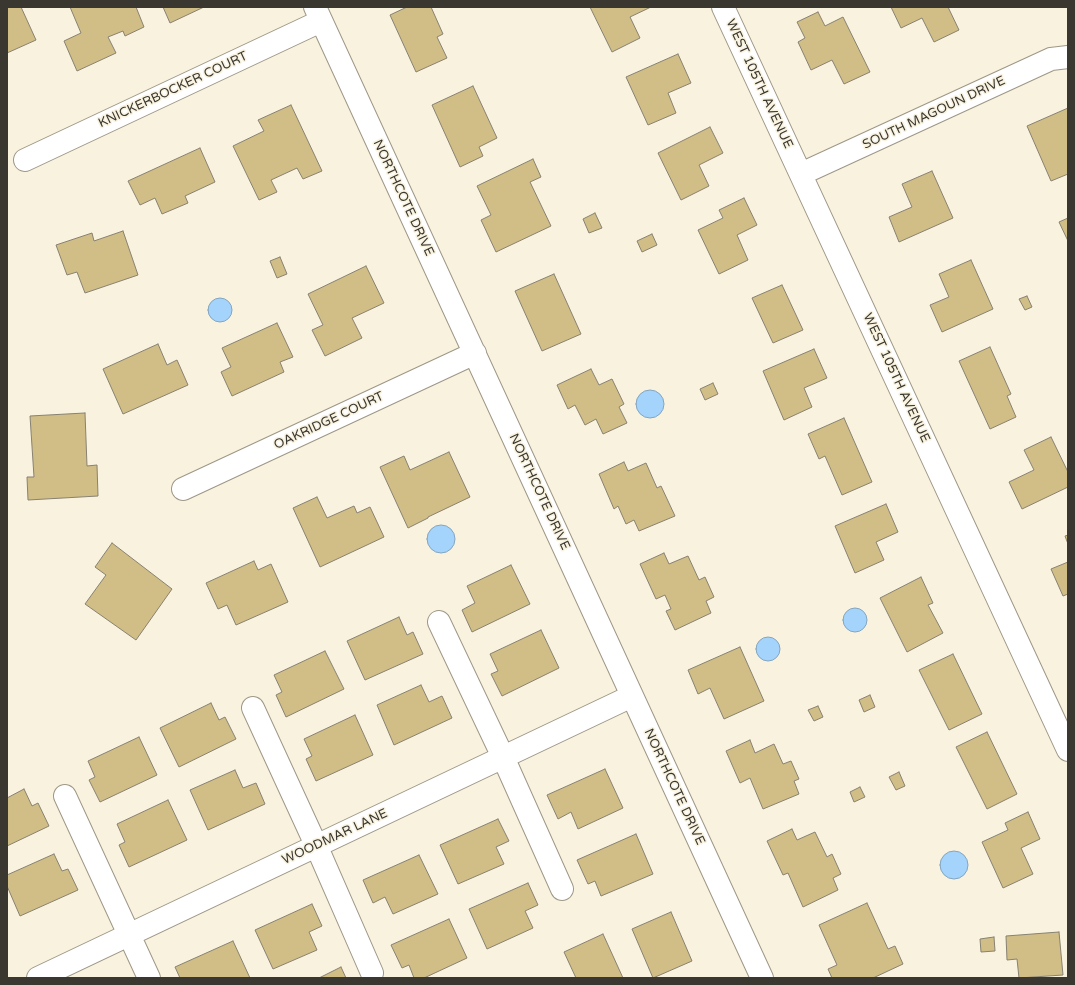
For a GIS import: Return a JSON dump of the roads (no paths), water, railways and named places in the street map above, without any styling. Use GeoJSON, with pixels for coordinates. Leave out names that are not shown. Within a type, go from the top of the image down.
{"type":"FeatureCollection","features":[{"type":"Feature","properties":{"kind":"street","name":"WEST 105TH AVENUE"},"geometry":{"type":"LineString","coordinates":[[723,7],[1068,750]]}},
{"type":"Feature","properties":{"kind":"street","name":"KNICKERBOCKER COURT"},"geometry":{"type":"LineString","coordinates":[[25,160],[318,14]]}},
{"type":"Feature","properties":{"kind":"street","name":"NORTHCOTE DRIVE"},"geometry":{"type":"LineString","coordinates":[[318,14],[762,978]]}},
{"type":"Feature","properties":{"kind":"street","name":"SOUTH MAGOUN DRIVE"},"geometry":{"type":"LineString","coordinates":[[801,174],[1051,59],[1068,57]]}},
{"type":"Feature","properties":{"kind":"street","name":"OAKRIDGE COURT"},"geometry":{"type":"LineString","coordinates":[[183,489],[475,353]]}},
{"type":"Feature","properties":{"kind":"street"},"geometry":{"type":"LineString","coordinates":[[439,622],[503,757],[562,889]]}},
{"type":"Feature","properties":{"kind":"street","name":"WOODMAR LANE"},"geometry":{"type":"LineString","coordinates":[[38,978],[632,696]]}},
{"type":"Feature","properties":{"kind":"street"},"geometry":{"type":"LineString","coordinates":[[253,708],[372,972]]}},
{"type":"Feature","properties":{"kind":"street"},"geometry":{"type":"LineString","coordinates":[[65,796],[149,978]]}},
{"type":"Feature","properties":{"kind":"water"},"geometry":{"type":"Polygon","coordinates":[[[220,298],[225,299],[231,305],[231,315],[225,321],[220,322],[215,321],[209,315],[208,310],[209,305],[215,299],[220,298]]]}},
{"type":"Feature","properties":{"kind":"water"},"geometry":{"type":"Polygon","coordinates":[[[650,390],[660,394],[664,404],[660,414],[650,418],[640,414],[636,404],[640,394],[650,390]]]}},
{"type":"Feature","properties":{"kind":"water"},"geometry":{"type":"Polygon","coordinates":[[[441,525],[451,529],[455,539],[451,549],[441,553],[431,549],[427,539],[431,529],[441,525]]]}},
{"type":"Feature","properties":{"kind":"water"},"geometry":{"type":"Polygon","coordinates":[[[855,608],[860,609],[866,615],[866,625],[860,631],[855,632],[850,631],[844,625],[843,620],[844,615],[850,609],[855,608]]]}},
{"type":"Feature","properties":{"kind":"water"},"geometry":{"type":"Polygon","coordinates":[[[768,637],[777,640],[780,649],[777,658],[768,661],[759,658],[756,649],[759,640],[768,637]]]}},
{"type":"Feature","properties":{"kind":"water"},"geometry":{"type":"Polygon","coordinates":[[[954,851],[964,855],[968,865],[964,875],[954,879],[944,875],[940,865],[944,855],[954,851]]]}}]}
